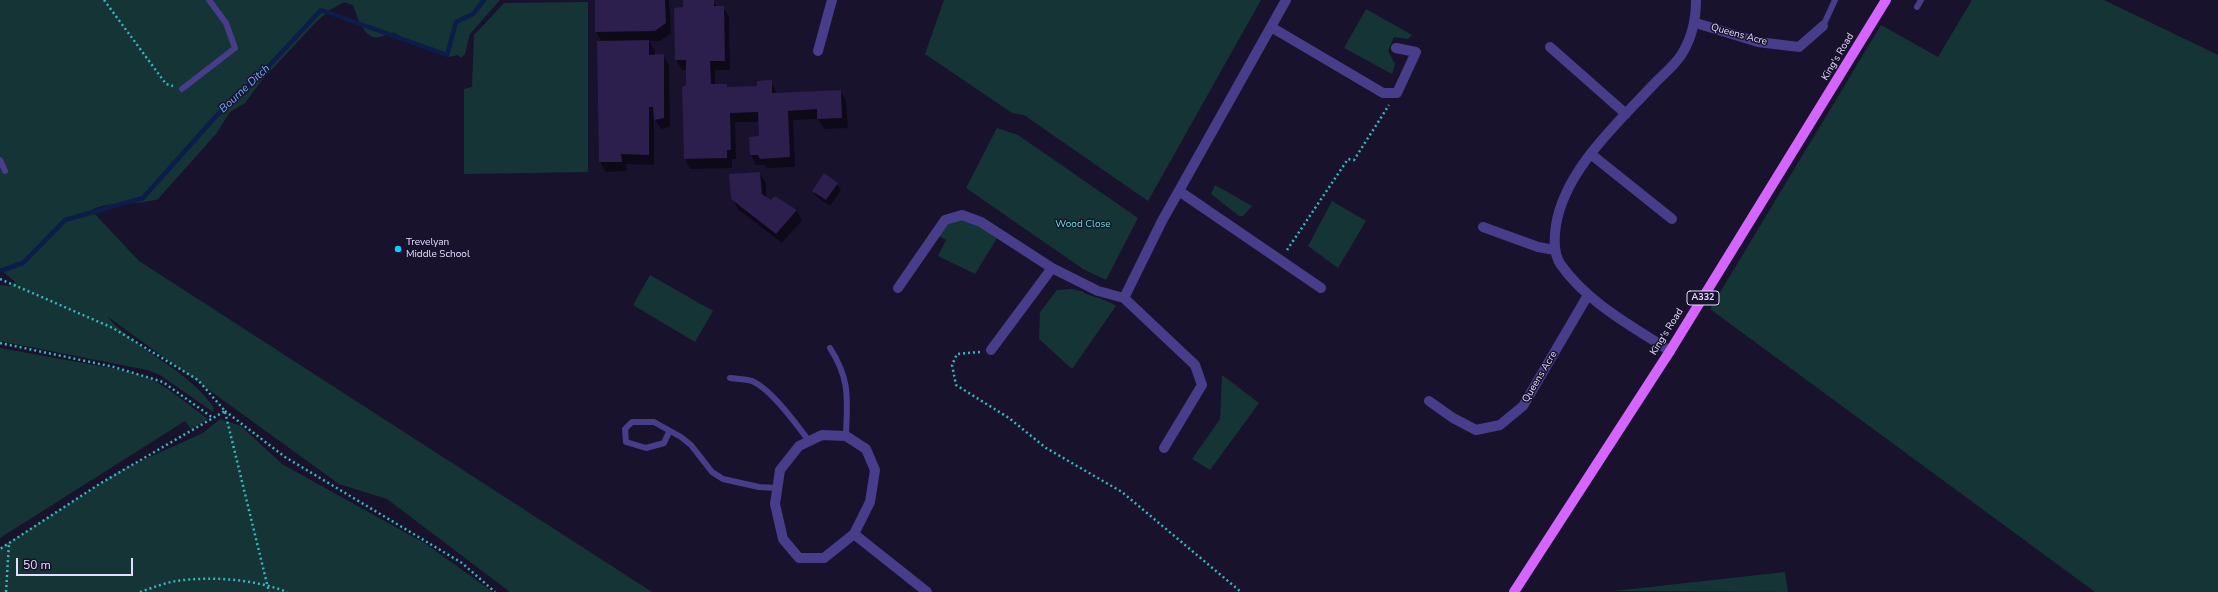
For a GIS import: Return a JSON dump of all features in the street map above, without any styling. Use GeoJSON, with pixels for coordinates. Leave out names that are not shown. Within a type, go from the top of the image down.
{"type":"FeatureCollection","features":[{"type":"Feature","properties":{"kind":"main road","name":"King's Road"},"geometry":{"type":"LineString","coordinates":[[1514,592],[1670,351],[1886,0]]}},
{"type":"Feature","properties":{"kind":"street"},"geometry":{"type":"LineString","coordinates":[[818,51],[832,0]]}},
{"type":"Feature","properties":{"kind":"street"},"geometry":{"type":"LineString","coordinates":[[1124,298],[1179,191],[1286,0]]}},
{"type":"Feature","properties":{"kind":"street"},"geometry":{"type":"LineString","coordinates":[[1670,351],[1588,295],[1560,264],[1555,250],[1554,238],[1558,209],[1570,182],[1626,114],[1683,53],[1696,23],[1696,0]]}},
{"type":"Feature","properties":{"kind":"street","name":"Queens Acre"},"geometry":{"type":"LineString","coordinates":[[1696,23],[1758,42],[1799,47],[1822,26]]}},
{"type":"Feature","properties":{"kind":"street"},"geometry":{"type":"LineString","coordinates":[[1271,27],[1383,93],[1397,93],[1416,52],[1396,48]]}},
{"type":"Feature","properties":{"kind":"street"},"geometry":{"type":"LineString","coordinates":[[1550,47],[1626,114]]}},
{"type":"Feature","properties":{"kind":"street"},"geometry":{"type":"LineString","coordinates":[[1592,155],[1672,219]]}},
{"type":"Feature","properties":{"kind":"street"},"geometry":{"type":"LineString","coordinates":[[1179,191],[1321,288]]}},
{"type":"Feature","properties":{"kind":"street"},"geometry":{"type":"LineString","coordinates":[[898,288],[945,220],[962,215],[981,222],[1052,268],[1098,290],[1124,298],[1195,365],[1202,385],[1164,448]]}},
{"type":"Feature","properties":{"kind":"street"},"geometry":{"type":"LineString","coordinates":[[1482,227],[1538,247],[1555,250]]}},
{"type":"Feature","properties":{"kind":"street"},"geometry":{"type":"LineString","coordinates":[[992,350],[1052,268]]}},
{"type":"Feature","properties":{"kind":"street","name":"Queens Acre"},"geometry":{"type":"LineString","coordinates":[[1430,401],[1453,418],[1476,430],[1500,425],[1523,406],[1588,295]]}},
{"type":"Feature","properties":{"kind":"street"},"geometry":{"type":"LineString","coordinates":[[822,435],[846,436],[866,449],[875,470],[870,502],[854,534],[824,558],[799,558],[783,539],[775,504],[780,470],[798,446],[809,441],[822,435]]}},
{"type":"Feature","properties":{"kind":"street"},"geometry":{"type":"LineString","coordinates":[[854,534],[927,592]]}},
{"type":"Feature","properties":{"kind":"lane"},"geometry":{"type":"LineString","coordinates":[[182,89],[234,48],[226,23],[209,0]]}},
{"type":"Feature","properties":{"kind":"lane"},"geometry":{"type":"LineString","coordinates":[[1822,26],[1835,0]]}},
{"type":"Feature","properties":{"kind":"lane"},"geometry":{"type":"LineString","coordinates":[[1917,7],[1921,0]]}},
{"type":"Feature","properties":{"kind":"lane"},"geometry":{"type":"LineString","coordinates":[[0,160],[5,171]]}},
{"type":"Feature","properties":{"kind":"lane"},"geometry":{"type":"LineString","coordinates":[[830,348],[841,365],[845,377],[846,436]]}},
{"type":"Feature","properties":{"kind":"lane"},"geometry":{"type":"LineString","coordinates":[[730,378],[752,381],[791,416],[809,441]]}},
{"type":"Feature","properties":{"kind":"lane"},"geometry":{"type":"LineString","coordinates":[[669,432],[664,443],[646,448],[626,442],[625,429],[632,422],[654,422],[669,432],[681,437],[691,445],[712,472],[723,479],[759,487],[777,488]]}},
{"type":"Feature","properties":{"kind":"path"},"geometry":{"type":"LineString","coordinates":[[104,0],[166,84],[182,89]]}},
{"type":"Feature","properties":{"kind":"path"},"geometry":{"type":"LineString","coordinates":[[1281,260],[1348,159],[1354,160],[1397,93]]}},
{"type":"Feature","properties":{"kind":"path"},"geometry":{"type":"LineString","coordinates":[[0,279],[113,328],[198,380],[225,411],[285,457],[462,563],[495,592]]}},
{"type":"Feature","properties":{"kind":"path"},"geometry":{"type":"LineString","coordinates":[[0,343],[114,367],[163,382],[213,418]]}},
{"type":"Feature","properties":{"kind":"path"},"geometry":{"type":"LineString","coordinates":[[992,350],[957,354],[952,365],[956,385],[1009,418],[1046,448],[1122,492],[1241,592]]}},
{"type":"Feature","properties":{"kind":"path"},"geometry":{"type":"LineString","coordinates":[[0,549],[101,483],[225,411]]}},
{"type":"Feature","properties":{"kind":"path"},"geometry":{"type":"LineString","coordinates":[[225,411],[269,592]]}},
{"type":"Feature","properties":{"kind":"path"},"geometry":{"type":"LineString","coordinates":[[6,592],[9,543]]}},
{"type":"Feature","properties":{"kind":"path"},"geometry":{"type":"LineString","coordinates":[[140,592],[176,581],[231,580],[268,584],[287,592]]}},
{"type":"Feature","properties":{"kind":"green space"},"geometry":{"type":"Polygon","coordinates":[[[0,0],[500,0],[470,34],[465,54],[461,58],[458,55],[449,57],[434,48],[411,42],[395,33],[374,37],[365,32],[353,5],[344,2],[330,10],[316,22],[262,80],[245,103],[230,112],[216,134],[158,199],[107,205],[91,210],[139,261],[652,592],[510,592],[387,499],[339,484],[108,317],[116,326],[137,343],[195,386],[214,408],[213,412],[160,375],[147,370],[0,341],[0,285],[10,286],[15,282],[0,269],[0,0]]]}},
{"type":"Feature","properties":{"kind":"green space"},"geometry":{"type":"Polygon","coordinates":[[[944,0],[1261,0],[1148,201],[1024,115],[1012,113],[925,54],[944,0]]]}},
{"type":"Feature","properties":{"kind":"green space"},"geometry":{"type":"Polygon","coordinates":[[[1972,0],[2104,0],[2218,55],[2218,592],[2095,592],[1710,309],[1881,25],[1938,57],[1972,0]]]}},
{"type":"Feature","properties":{"kind":"green space"},"geometry":{"type":"Polygon","coordinates":[[[588,2],[588,172],[464,174],[464,89],[472,87],[474,35],[504,3],[588,2]]]}},
{"type":"Feature","properties":{"kind":"green space"},"geometry":{"type":"Polygon","coordinates":[[[1366,9],[1412,35],[1408,39],[1394,37],[1388,51],[1395,64],[1392,74],[1344,48],[1366,9]]]}},
{"type":"Feature","properties":{"kind":"green space","name":"Wood Close"},"geometry":{"type":"Polygon","coordinates":[[[997,128],[1018,135],[1138,218],[1106,280],[1083,269],[966,188],[997,128]]]}},
{"type":"Feature","properties":{"kind":"green space"},"geometry":{"type":"Polygon","coordinates":[[[1215,185],[1252,206],[1243,216],[1239,216],[1211,194],[1215,185]]]}},
{"type":"Feature","properties":{"kind":"green space"},"geometry":{"type":"Polygon","coordinates":[[[1332,201],[1366,221],[1338,268],[1308,246],[1332,201]]]}},
{"type":"Feature","properties":{"kind":"green space"},"geometry":{"type":"Polygon","coordinates":[[[971,218],[999,235],[975,274],[938,256],[946,240],[934,233],[943,221],[971,218]]]}},
{"type":"Feature","properties":{"kind":"green space"},"geometry":{"type":"Polygon","coordinates":[[[650,275],[713,311],[695,342],[633,305],[650,275]]]}},
{"type":"Feature","properties":{"kind":"green space"},"geometry":{"type":"Polygon","coordinates":[[[1073,289],[1105,300],[1116,306],[1072,369],[1039,339],[1040,312],[1057,290],[1073,289]]]}},
{"type":"Feature","properties":{"kind":"green space"},"geometry":{"type":"Polygon","coordinates":[[[0,348],[122,370],[149,378],[168,389],[208,419],[191,429],[185,421],[0,538],[0,348]]]}},
{"type":"Feature","properties":{"kind":"green space"},"geometry":{"type":"Polygon","coordinates":[[[1222,375],[1259,403],[1210,470],[1192,459],[1220,419],[1222,375]]]}},
{"type":"Feature","properties":{"kind":"green space"},"geometry":{"type":"Polygon","coordinates":[[[220,419],[241,426],[282,464],[426,544],[493,592],[0,592],[0,548],[123,469],[203,433],[220,419]]]}},
{"type":"Feature","properties":{"kind":"green space"},"geometry":{"type":"Polygon","coordinates":[[[1785,572],[1788,592],[1614,591],[1785,572]]]}},
{"type":"Feature","properties":{"kind":"building"},"geometry":{"type":"Polygon","coordinates":[[[595,0],[665,0],[666,23],[655,31],[595,32],[595,0]]]}},
{"type":"Feature","properties":{"kind":"building"},"geometry":{"type":"Polygon","coordinates":[[[683,0],[714,0],[714,6],[724,6],[725,61],[710,61],[711,84],[727,84],[727,87],[757,86],[757,81],[772,80],[772,93],[841,90],[842,118],[817,119],[817,109],[788,111],[790,157],[760,159],[758,155],[750,155],[749,137],[759,136],[758,112],[730,113],[731,150],[727,150],[727,158],[684,159],[682,87],[686,85],[686,60],[675,60],[674,8],[683,7],[683,0]]]}},
{"type":"Feature","properties":{"kind":"building"},"geometry":{"type":"Polygon","coordinates":[[[649,40],[649,55],[664,54],[664,118],[654,120],[653,107],[649,107],[649,155],[621,154],[622,162],[599,162],[597,41],[649,40]]]}},
{"type":"Feature","properties":{"kind":"building"},"geometry":{"type":"Polygon","coordinates":[[[760,172],[762,194],[771,200],[775,196],[797,210],[776,234],[731,199],[729,174],[760,172]]]}},
{"type":"Feature","properties":{"kind":"building"},"geometry":{"type":"Polygon","coordinates":[[[824,173],[838,183],[826,200],[812,191],[824,173]]]}},
{"type":"Feature","properties":{"kind":"waterway","name":"Bourne Ditch"},"geometry":{"type":"LineString","coordinates":[[0,271],[23,263],[65,220],[143,198],[217,115],[269,66],[321,10],[447,55],[456,22],[473,14],[484,0]]}},
{"type":"Feature","properties":{"kind":"place","name":"Trevelyan Middle School"},"geometry":{"type":"Point","coordinates":[398,249]}}]}
